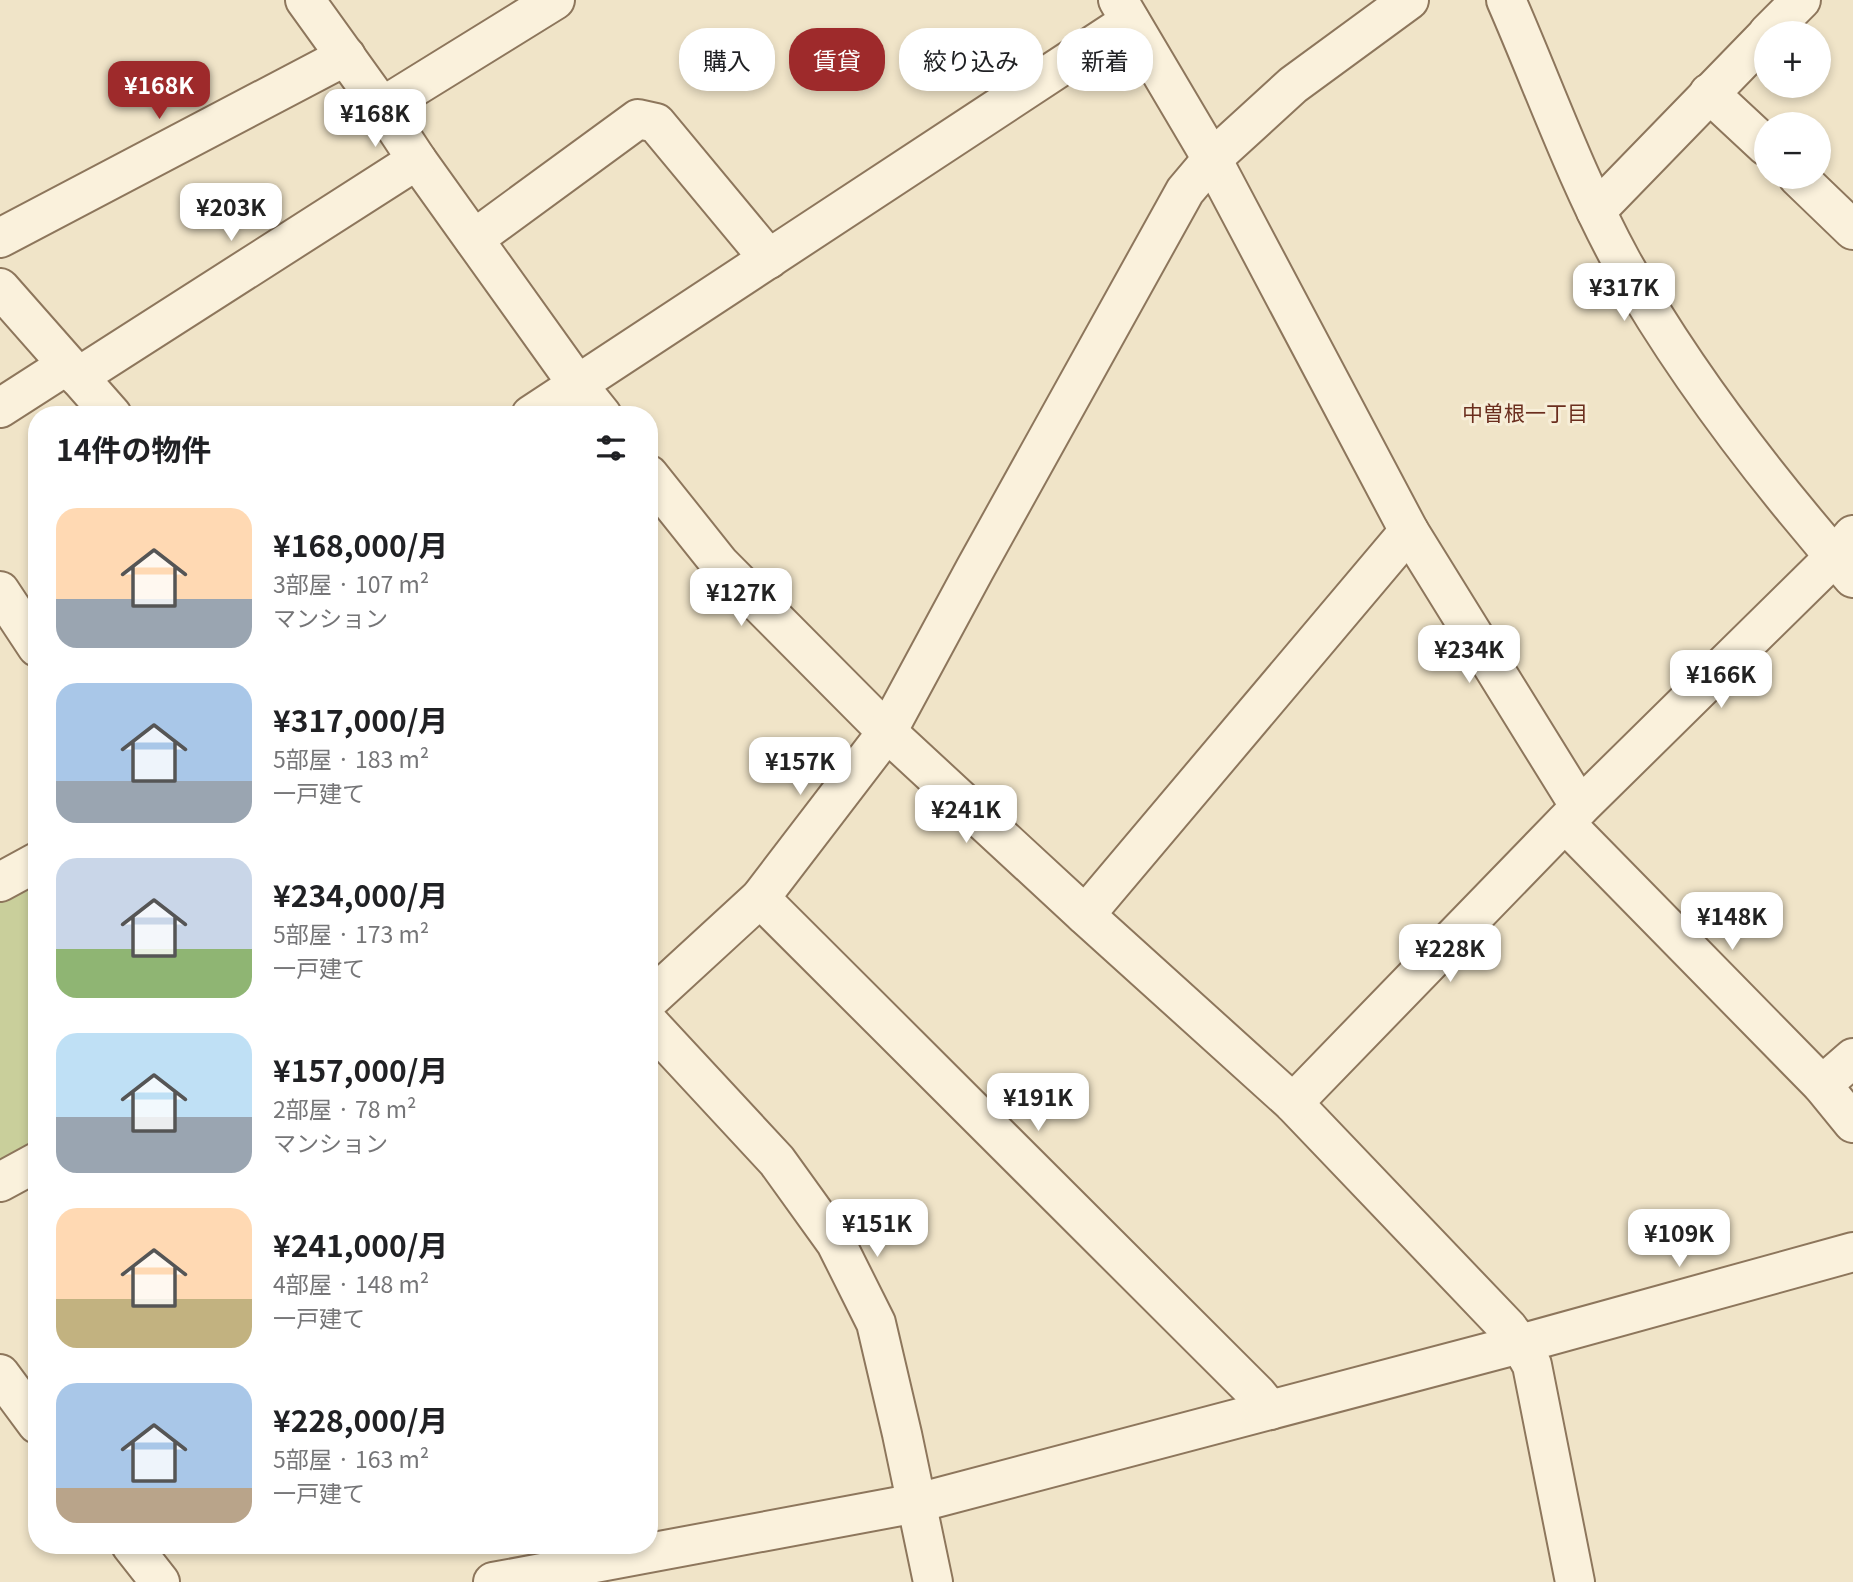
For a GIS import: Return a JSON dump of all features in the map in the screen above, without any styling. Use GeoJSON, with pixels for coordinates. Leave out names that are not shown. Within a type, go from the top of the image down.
{"type":"FeatureCollection","features":[{"type":"Feature","properties":{"kind":"street"},"geometry":{"type":"LineString","coordinates":[[305,0],[595,406]]}},
{"type":"Feature","properties":{"kind":"street"},"geometry":{"type":"LineString","coordinates":[[382,107],[555,0]]}},
{"type":"Feature","properties":{"kind":"street"},"geometry":{"type":"LineString","coordinates":[[658,992],[760,898],[887,732],[1185,191],[1212,159],[1293,85],[1409,0]]}},
{"type":"Feature","properties":{"kind":"street"},"geometry":{"type":"LineString","coordinates":[[1293,1103],[1573,815],[1847,557],[1727,425],[1628,273],[1559,129],[1506,0]]}},
{"type":"Feature","properties":{"kind":"street"},"geometry":{"type":"LineString","coordinates":[[1781,21],[1801,0]]}},
{"type":"Feature","properties":{"kind":"street"},"geometry":{"type":"LineString","coordinates":[[545,406],[769,259],[1124,10],[1212,159],[1409,531],[1573,815],[1853,1123]]}},
{"type":"Feature","properties":{"kind":"street"},"geometry":{"type":"LineString","coordinates":[[1596,211],[1754,48]]}},
{"type":"Feature","properties":{"kind":"street"},"geometry":{"type":"LineString","coordinates":[[0,238],[346,56]]}},
{"type":"Feature","properties":{"kind":"street"},"geometry":{"type":"LineString","coordinates":[[1709,93],[1754,135]]}},
{"type":"Feature","properties":{"kind":"street"},"geometry":{"type":"LineString","coordinates":[[474,239],[638,119],[656,124],[769,259]]}},
{"type":"Feature","properties":{"kind":"street"},"geometry":{"type":"LineString","coordinates":[[0,408],[72,371],[417,160]]}},
{"type":"Feature","properties":{"kind":"street"},"geometry":{"type":"LineString","coordinates":[[1810,189],[1853,230]]}},
{"type":"Feature","properties":{"kind":"street"},"geometry":{"type":"LineString","coordinates":[[0,288],[104,406]]}},
{"type":"Feature","properties":{"kind":"street"},"geometry":{"type":"LineString","coordinates":[[658,486],[720,564],[887,732],[1293,1103],[1508,1328],[1532,1365],[1575,1582]]}},
{"type":"Feature","properties":{"kind":"street"},"geometry":{"type":"LineString","coordinates":[[1085,915],[1409,531]]}},
{"type":"Feature","properties":{"kind":"street"},"geometry":{"type":"LineString","coordinates":[[0,591],[28,634]]}},
{"type":"Feature","properties":{"kind":"street"},"geometry":{"type":"LineString","coordinates":[[760,898],[1270,1410]]}},
{"type":"Feature","properties":{"kind":"street"},"geometry":{"type":"LineString","coordinates":[[658,1033],[777,1161],[836,1243],[876,1323],[933,1582]]}},
{"type":"Feature","properties":{"kind":"street"},"geometry":{"type":"LineString","coordinates":[[1822,1086],[1853,1058]]}},
{"type":"Feature","properties":{"kind":"street"},"geometry":{"type":"LineString","coordinates":[[0,1182],[28,1168]]}},
{"type":"Feature","properties":{"kind":"street"},"geometry":{"type":"LineString","coordinates":[[658,1551],[917,1503],[1520,1344],[1853,1252]]}},
{"type":"Feature","properties":{"kind":"street"},"geometry":{"type":"LineString","coordinates":[[0,1374],[28,1412]]}},
{"type":"Feature","properties":{"kind":"street"},"geometry":{"type":"LineString","coordinates":[[138,1554],[160,1582]]}},
{"type":"Feature","properties":{"kind":"street"},"geometry":{"type":"LineString","coordinates":[[493,1582],[643,1554]]}},
{"type":"Feature","properties":{"kind":"green space"},"geometry":{"type":"Polygon","coordinates":[[[28,886],[28,1151],[0,1166],[0,902],[28,886]]]}},
{"type":"Feature","properties":{"kind":"district","name":"中曽根一丁目"},"geometry":{"type":"Point","coordinates":[1525,414]}}]}
